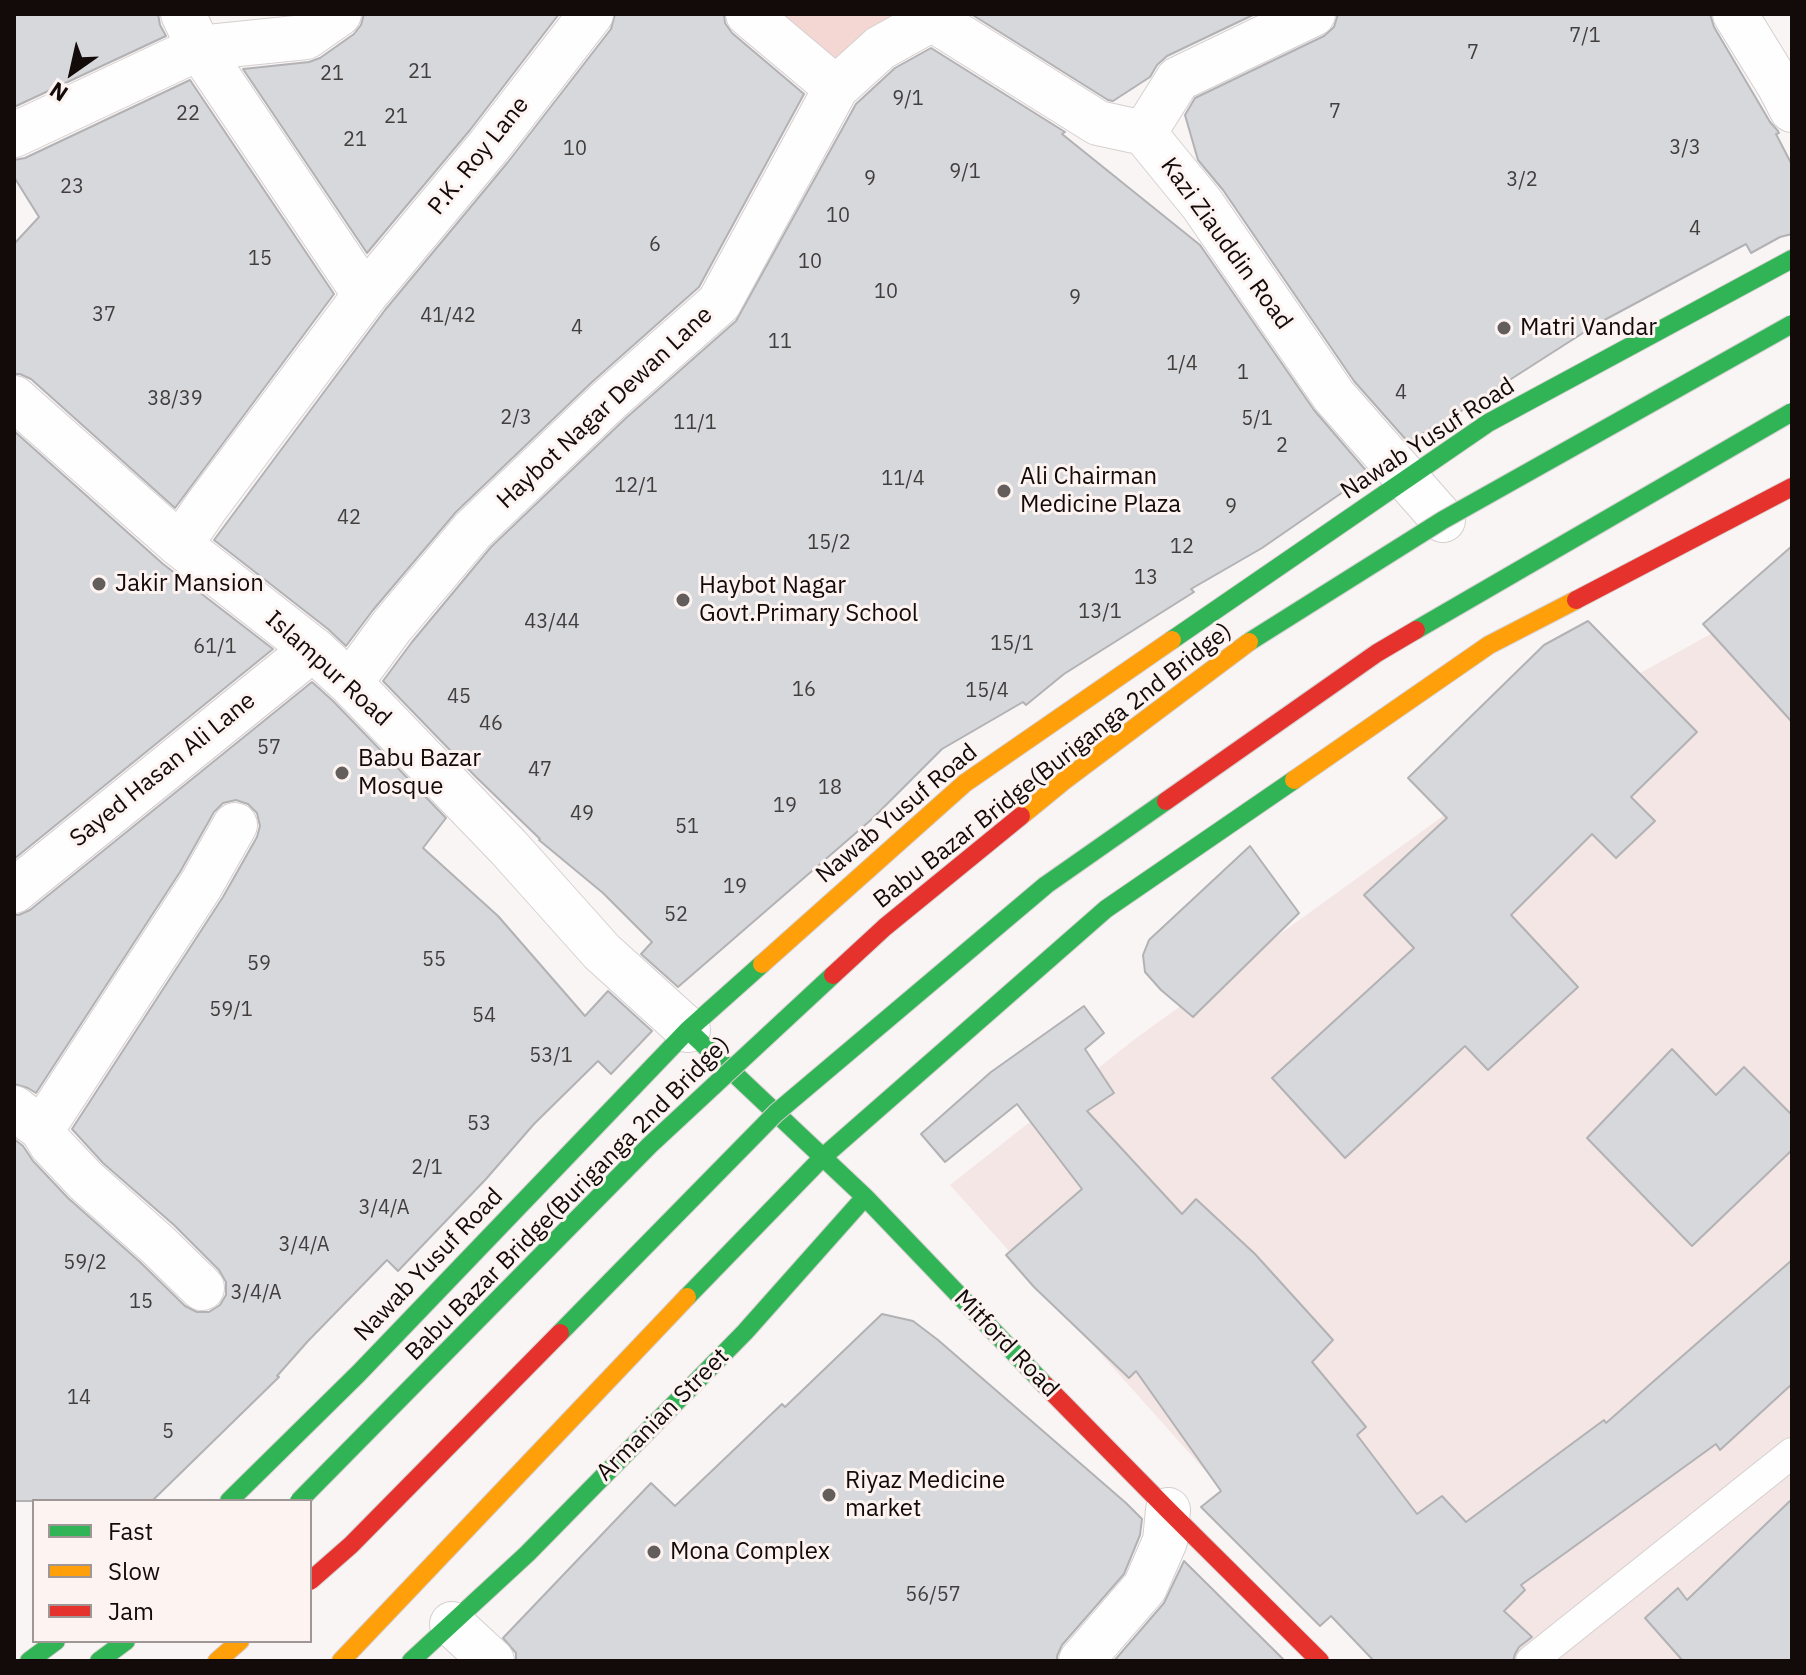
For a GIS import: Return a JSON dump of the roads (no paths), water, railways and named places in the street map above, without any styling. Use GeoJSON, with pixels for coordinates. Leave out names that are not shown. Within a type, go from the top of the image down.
{"type":"FeatureCollection","features":[{"type":"Feature","properties":{"kind":"main road","name":"Nawab Yusuf Road"},"geometry":{"type":"LineString","coordinates":[[231,1499],[359,1373],[688,1030],[965,783],[1488,423],[1792,259]]}},
{"type":"Feature","properties":{"kind":"main road","name":"Babu Bazar Bridge(Buriganga 2nd Bridge)"},"geometry":{"type":"LineString","coordinates":[[301,1499],[650,1145],[885,927],[1065,780],[1244,645],[1443,520],[1792,324]]}},
{"type":"Feature","properties":{"kind":"main road"},"geometry":{"type":"LineString","coordinates":[[312,1579],[362,1534],[776,1113],[1046,885],[1377,653],[1792,412]]}},
{"type":"Feature","properties":{"kind":"main road"},"geometry":{"type":"LineString","coordinates":[[341,1661],[823,1157],[1106,909],[1489,645],[1792,487]]}},
{"type":"Feature","properties":{"kind":"main road","name":"Mitford Road"},"geometry":{"type":"LineString","coordinates":[[688,1030],[865,1197],[1168,1510],[1320,1661]]}},
{"type":"Feature","properties":{"kind":"main road","name":"Armanian Street"},"geometry":{"type":"LineString","coordinates":[[411,1661],[527,1554],[745,1332],[865,1197]]}},
{"type":"Feature","properties":{"kind":"main road"},"geometry":{"type":"LineString","coordinates":[[29,1661],[53,1643]]}},
{"type":"Feature","properties":{"kind":"main road"},"geometry":{"type":"LineString","coordinates":[[99,1661],[123,1643]]}},
{"type":"Feature","properties":{"kind":"main road"},"geometry":{"type":"LineString","coordinates":[[217,1661],[238,1643]]}},
{"type":"Feature","properties":{"kind":"street"},"geometry":{"type":"LineString","coordinates":[[14,135],[191,31],[306,37],[339,14]]}},
{"type":"Feature","properties":{"kind":"street","name":"P.K. Roy Lane"},"geometry":{"type":"LineString","coordinates":[[180,545],[365,295],[489,146],[591,14]]}},
{"type":"Feature","properties":{"kind":"street"},"geometry":{"type":"LineString","coordinates":[[748,14],[836,88]]}},
{"type":"Feature","properties":{"kind":"street","name":"Kazi Ziauddin Road"},"geometry":{"type":"LineString","coordinates":[[1313,14],[1178,79],[1144,133],[1202,204],[1334,396],[1443,520]]}},
{"type":"Feature","properties":{"kind":"street"},"geometry":{"type":"LineString","coordinates":[[1735,14],[1792,110]]}},
{"type":"Feature","properties":{"kind":"street","name":"Haybot Nagar Dewan Lane"},"geometry":{"type":"LineString","coordinates":[[350,683],[392,626],[473,530],[609,400],[719,303],[836,88],[880,48],[932,19],[1098,123],[1144,133]]}},
{"type":"Feature","properties":{"kind":"street"},"geometry":{"type":"LineString","coordinates":[[191,31],[365,295]]}},
{"type":"Feature","properties":{"kind":"street","name":"Islampur Road"},"geometry":{"type":"LineString","coordinates":[[14,398],[180,545],[313,649],[350,683],[509,848],[602,952],[688,1030]]}},
{"type":"Feature","properties":{"kind":"street","name":"Sayed Hasan Ali Lane"},"geometry":{"type":"LineString","coordinates":[[14,891],[313,649]]}},
{"type":"Feature","properties":{"kind":"street"},"geometry":{"type":"LineString","coordinates":[[202,1288],[86,1181],[28,1118],[201,885],[235,825]]}},
{"type":"Feature","properties":{"kind":"street"},"geometry":{"type":"LineString","coordinates":[[1087,1659],[1145,1587],[1165,1541],[1168,1510]]}},
{"type":"Feature","properties":{"kind":"street"},"geometry":{"type":"LineString","coordinates":[[452,1624],[492,1661]]}},
{"type":"Feature","properties":{"kind":"lane"},"geometry":{"type":"LineString","coordinates":[[1531,1661],[1792,1453]]}},
{"type":"Feature","properties":{"kind":"place","name":"Matri Vandar"},"geometry":{"type":"Point","coordinates":[1504,328]}},
{"type":"Feature","properties":{"kind":"place","name":"Ali Chairman Medicine Plaza"},"geometry":{"type":"Point","coordinates":[1004,491]}},
{"type":"Feature","properties":{"kind":"place","name":"Jakir Mansion"},"geometry":{"type":"Point","coordinates":[99,584]}},
{"type":"Feature","properties":{"kind":"place","name":"Haybot Nagar Govt.Primary School"},"geometry":{"type":"Point","coordinates":[683,600]}},
{"type":"Feature","properties":{"kind":"place","name":"Babu Bazar Mosque"},"geometry":{"type":"Point","coordinates":[342,773]}},
{"type":"Feature","properties":{"kind":"place","name":"Riyaz Medicine market"},"geometry":{"type":"Point","coordinates":[829,1495]}},
{"type":"Feature","properties":{"kind":"place","name":"Mona Complex"},"geometry":{"type":"Point","coordinates":[654,1552]}}]}
